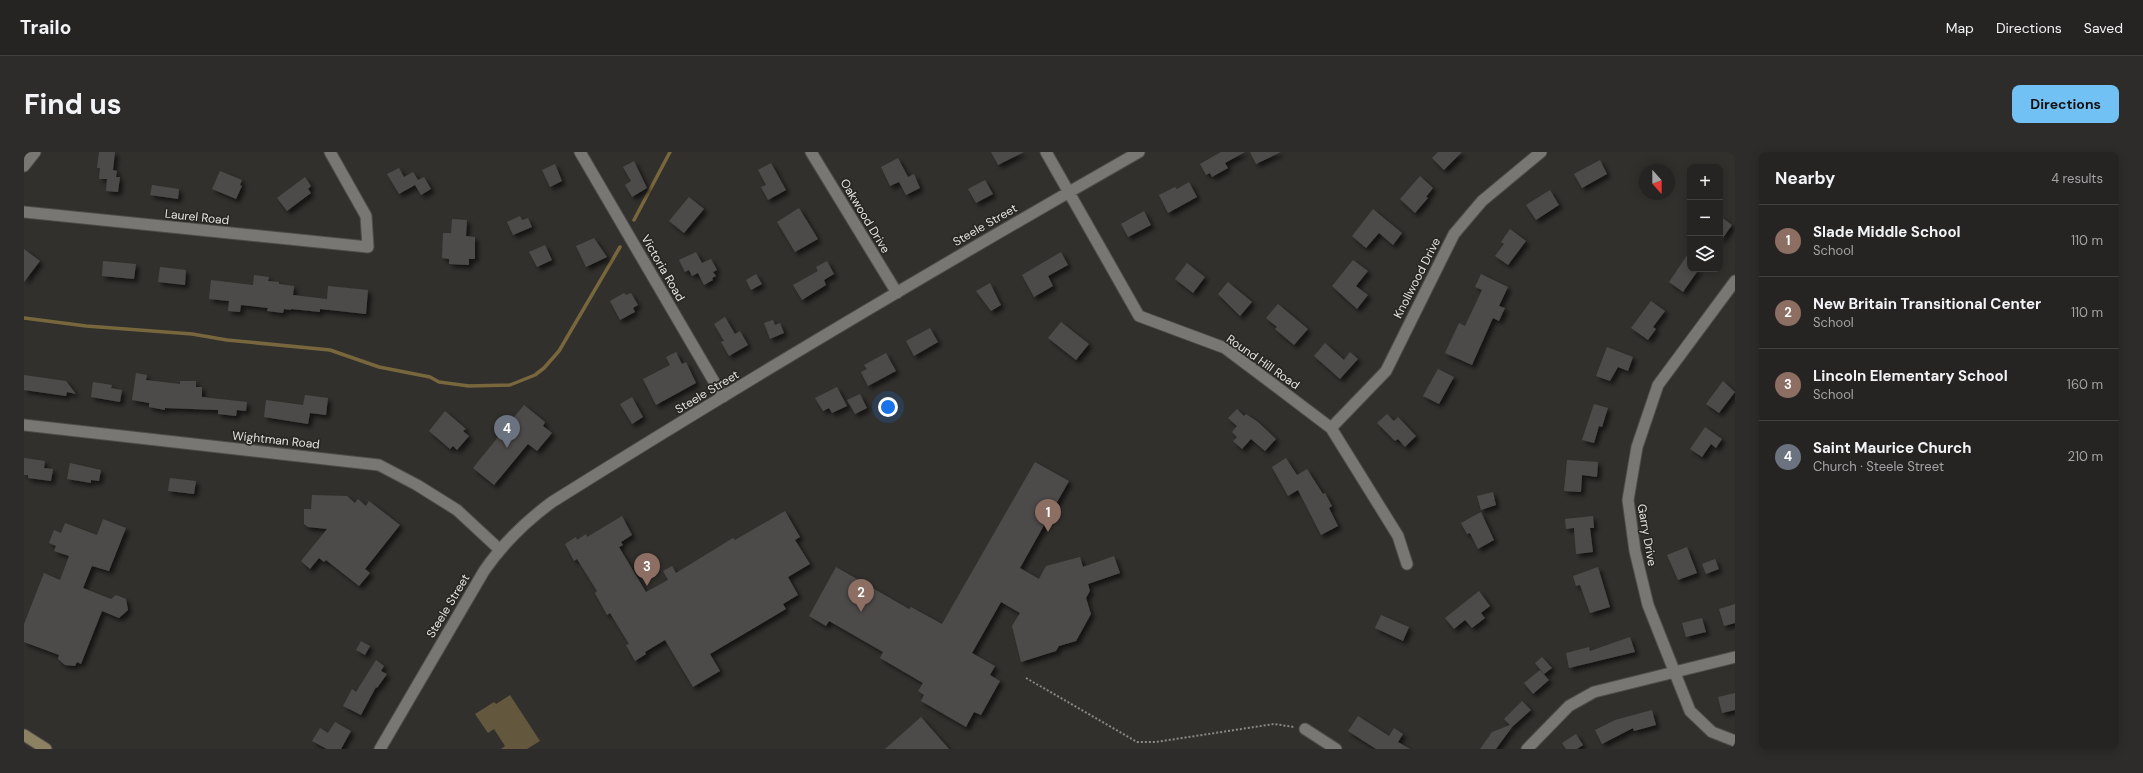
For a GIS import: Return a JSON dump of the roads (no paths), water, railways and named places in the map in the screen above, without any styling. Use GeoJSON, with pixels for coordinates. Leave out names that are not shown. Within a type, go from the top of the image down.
{"type":"FeatureCollection","features":[{"type":"Feature","properties":{"kind":"main road"},"geometry":{"type":"LineString","coordinates":[[24,735],[46,749]]}},
{"type":"Feature","properties":{"kind":"street"},"geometry":{"type":"LineString","coordinates":[[24,166],[35,152]]}},
{"type":"Feature","properties":{"kind":"street","name":"Laurel Road"},"geometry":{"type":"LineString","coordinates":[[24,212],[368,247],[366,216],[330,152]]}},
{"type":"Feature","properties":{"kind":"street","name":"Victoria Road"},"geometry":{"type":"LineString","coordinates":[[580,152],[723,397]]}},
{"type":"Feature","properties":{"kind":"street","name":"Oakwood Drive"},"geometry":{"type":"LineString","coordinates":[[811,152],[897,293]]}},
{"type":"Feature","properties":{"kind":"street","name":"Round Hill Road"},"geometry":{"type":"LineString","coordinates":[[1046,152],[1139,316],[1225,348],[1331,428],[1398,536],[1407,564]]}},
{"type":"Feature","properties":{"kind":"street","name":"Steele Street"},"geometry":{"type":"LineString","coordinates":[[380,749],[499,548],[518,529],[552,502],[723,397],[897,293],[1139,152]]}},
{"type":"Feature","properties":{"kind":"street","name":"Knollwood Drive"},"geometry":{"type":"LineString","coordinates":[[1331,428],[1386,371],[1454,234],[1482,201],[1541,152]]}},
{"type":"Feature","properties":{"kind":"street","name":"Garry Drive"},"geometry":{"type":"LineString","coordinates":[[1735,281],[1658,385],[1637,447],[1628,500],[1635,551],[1648,604],[1690,711],[1712,732],[1735,741]]}},
{"type":"Feature","properties":{"kind":"street","name":"Wightman Road"},"geometry":{"type":"LineString","coordinates":[[24,425],[379,465],[418,485],[457,510],[499,548]]}},
{"type":"Feature","properties":{"kind":"street"},"geometry":{"type":"LineString","coordinates":[[1527,749],[1569,706],[1594,692],[1735,658]]}},
{"type":"Feature","properties":{"kind":"street"},"geometry":{"type":"LineString","coordinates":[[1305,729],[1336,749]]}},
{"type":"Feature","properties":{"kind":"waterway"},"geometry":{"type":"LineString","coordinates":[[634,220],[670,152]]}},
{"type":"Feature","properties":{"kind":"waterway"},"geometry":{"type":"LineString","coordinates":[[24,318],[86,326],[192,334],[227,340],[330,350],[379,367],[430,377],[439,382],[469,386],[510,385],[535,375],[544,368],[559,351],[620,247]]}},
{"type":"Feature","properties":{"kind":"place","name":"Saint Maurice Church"},"geometry":{"type":"Point","coordinates":[507,448]}},
{"type":"Feature","properties":{"kind":"place","name":"Slade Middle School"},"geometry":{"type":"Point","coordinates":[1048,532]}},
{"type":"Feature","properties":{"kind":"place","name":"Lincoln Elementary School"},"geometry":{"type":"Point","coordinates":[647,586]}},
{"type":"Feature","properties":{"kind":"place","name":"New Britain Transitional Center"},"geometry":{"type":"Point","coordinates":[861,612]}}]}
